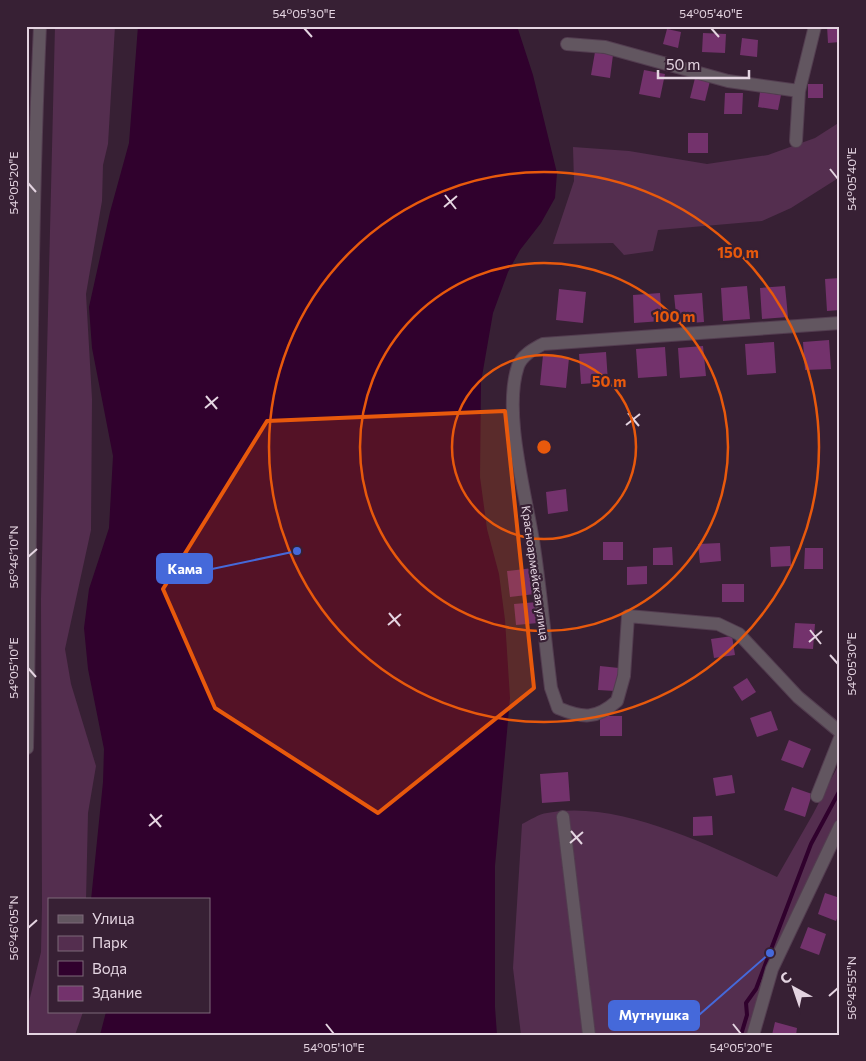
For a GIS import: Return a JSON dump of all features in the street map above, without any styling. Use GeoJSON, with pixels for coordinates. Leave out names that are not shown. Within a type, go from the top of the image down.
{"type":"FeatureCollection","features":[{"type":"Feature","properties":{"kind":"street"},"geometry":{"type":"LineString","coordinates":[[27,748],[31,545],[34,160],[40,26]]}},
{"type":"Feature","properties":{"kind":"street"},"geometry":{"type":"LineString","coordinates":[[796,141],[799,91],[814,26]]}},
{"type":"Feature","properties":{"kind":"street"},"geometry":{"type":"LineString","coordinates":[[567,44],[605,48],[728,81],[799,91]]}},
{"type":"Feature","properties":{"kind":"street","name":"Красноармейская улица"},"geometry":{"type":"LineString","coordinates":[[840,323],[543,344],[529,352],[518,364],[514,393],[515,432],[534,548],[551,688],[558,708],[579,717],[597,715],[617,701],[624,676],[628,616],[718,624],[739,634],[798,697],[840,732]]}},
{"type":"Feature","properties":{"kind":"street"},"geometry":{"type":"LineString","coordinates":[[817,796],[840,738]]}},
{"type":"Feature","properties":{"kind":"street"},"geometry":{"type":"LineString","coordinates":[[563,818],[589,1035]]}},
{"type":"Feature","properties":{"kind":"street"},"geometry":{"type":"LineString","coordinates":[[753,1035],[772,969],[840,826]]}},
{"type":"Feature","properties":{"kind":"highlighted area"},"geometry":{"type":"Polygon","coordinates":[[[505,411],[534,688],[378,813],[215,708],[163,589],[267,421],[505,411]]]}},
{"type":"Feature","properties":{"kind":"green space"},"geometry":{"type":"Polygon","coordinates":[[[55,26],[115,26],[108,144],[103,165],[102,201],[86,294],[92,399],[91,530],[65,649],[71,684],[96,766],[88,813],[86,898],[48,898],[48,1014],[82,1014],[75,1035],[26,1035],[26,1014],[41,952],[41,599],[55,26]]]}},
{"type":"Feature","properties":{"kind":"green space"},"geometry":{"type":"Polygon","coordinates":[[[840,122],[840,177],[791,208],[762,221],[658,230],[653,251],[624,255],[613,243],[553,244],[574,181],[573,147],[629,151],[707,164],[768,155],[815,138],[840,122]]]}},
{"type":"Feature","properties":{"kind":"green space"},"geometry":{"type":"Polygon","coordinates":[[[840,762],[840,817],[826,845],[749,1035],[521,1035],[513,968],[522,824],[547,813],[575,810],[634,819],[695,840],[777,877],[840,762]]]}},
{"type":"Feature","properties":{"kind":"water"},"geometry":{"type":"Polygon","coordinates":[[[138,26],[517,26],[533,75],[557,173],[555,198],[541,223],[520,250],[508,272],[493,313],[481,382],[480,477],[487,529],[499,574],[505,620],[510,698],[495,866],[495,1007],[497,1035],[100,1035],[105,1014],[210,1014],[210,898],[91,898],[103,782],[104,749],[88,669],[84,628],[89,589],[109,528],[113,456],[92,348],[89,307],[110,212],[129,143],[138,26]]]}},
{"type":"Feature","properties":{"kind":"building"},"geometry":{"type":"Polygon","coordinates":[[[827,26],[840,26],[840,42],[828,43],[827,26]]]}},
{"type":"Feature","properties":{"kind":"building"},"geometry":{"type":"Polygon","coordinates":[[[667,29],[681,32],[678,48],[663,44],[667,29]]]}},
{"type":"Feature","properties":{"kind":"building"},"geometry":{"type":"Polygon","coordinates":[[[703,33],[726,34],[725,53],[702,52],[703,33]]]}},
{"type":"Feature","properties":{"kind":"building"},"geometry":{"type":"Polygon","coordinates":[[[742,38],[758,40],[757,57],[740,55],[742,38]]]}},
{"type":"Feature","properties":{"kind":"building"},"geometry":{"type":"Polygon","coordinates":[[[595,52],[613,55],[610,78],[591,75],[595,52]]]}},
{"type":"Feature","properties":{"kind":"building"},"geometry":{"type":"Polygon","coordinates":[[[644,70],[665,74],[660,98],[639,94],[644,70]]]}},
{"type":"Feature","properties":{"kind":"building"},"geometry":{"type":"Polygon","coordinates":[[[695,78],[710,81],[705,101],[690,98],[695,78]]]}},
{"type":"Feature","properties":{"kind":"building"},"geometry":{"type":"Polygon","coordinates":[[[808,84],[823,84],[823,98],[808,98],[808,84]]]}},
{"type":"Feature","properties":{"kind":"building"},"geometry":{"type":"Polygon","coordinates":[[[760,92],[781,95],[778,110],[758,107],[760,92]]]}},
{"type":"Feature","properties":{"kind":"building"},"geometry":{"type":"Polygon","coordinates":[[[725,93],[743,93],[742,114],[724,114],[725,93]]]}},
{"type":"Feature","properties":{"kind":"building"},"geometry":{"type":"Polygon","coordinates":[[[688,133],[708,133],[708,153],[688,153],[688,133]]]}},
{"type":"Feature","properties":{"kind":"building"},"geometry":{"type":"Polygon","coordinates":[[[840,278],[840,310],[827,311],[825,279],[840,278]]]}},
{"type":"Feature","properties":{"kind":"building"},"geometry":{"type":"Polygon","coordinates":[[[747,286],[750,319],[723,321],[721,288],[747,286]]]}},
{"type":"Feature","properties":{"kind":"building"},"geometry":{"type":"Polygon","coordinates":[[[785,286],[788,317],[762,319],[760,288],[785,286]]]}},
{"type":"Feature","properties":{"kind":"building"},"geometry":{"type":"Polygon","coordinates":[[[559,289],[586,292],[583,323],[556,320],[559,289]]]}},
{"type":"Feature","properties":{"kind":"building"},"geometry":{"type":"Polygon","coordinates":[[[660,293],[662,321],[634,323],[633,295],[660,293]]]}},
{"type":"Feature","properties":{"kind":"building"},"geometry":{"type":"Polygon","coordinates":[[[702,293],[704,322],[677,324],[674,295],[702,293]]]}},
{"type":"Feature","properties":{"kind":"building"},"geometry":{"type":"Polygon","coordinates":[[[829,340],[831,369],[805,370],[803,342],[829,340]]]}},
{"type":"Feature","properties":{"kind":"building"},"geometry":{"type":"Polygon","coordinates":[[[774,342],[776,373],[747,375],[745,344],[774,342]]]}},
{"type":"Feature","properties":{"kind":"building"},"geometry":{"type":"Polygon","coordinates":[[[703,346],[706,376],[680,378],[678,348],[703,346]]]}},
{"type":"Feature","properties":{"kind":"building"},"geometry":{"type":"Polygon","coordinates":[[[665,347],[667,376],[638,378],[636,349],[665,347]]]}},
{"type":"Feature","properties":{"kind":"building"},"geometry":{"type":"Polygon","coordinates":[[[606,352],[608,382],[581,384],[579,354],[606,352]]]}},
{"type":"Feature","properties":{"kind":"building"},"geometry":{"type":"Polygon","coordinates":[[[543,355],[569,358],[566,388],[540,385],[543,355]]]}},
{"type":"Feature","properties":{"kind":"building"},"geometry":{"type":"Polygon","coordinates":[[[566,489],[568,511],[548,514],[546,492],[566,489]]]}},
{"type":"Feature","properties":{"kind":"building"},"geometry":{"type":"Polygon","coordinates":[[[603,542],[623,542],[623,560],[603,560],[603,542]]]}},
{"type":"Feature","properties":{"kind":"building"},"geometry":{"type":"Polygon","coordinates":[[[720,543],[721,561],[700,563],[698,544],[720,543]]]}},
{"type":"Feature","properties":{"kind":"building"},"geometry":{"type":"Polygon","coordinates":[[[790,546],[791,566],[771,567],[770,547],[790,546]]]}},
{"type":"Feature","properties":{"kind":"building"},"geometry":{"type":"Polygon","coordinates":[[[672,547],[673,565],[653,565],[653,548],[672,547]]]}},
{"type":"Feature","properties":{"kind":"building"},"geometry":{"type":"Polygon","coordinates":[[[805,548],[823,548],[823,569],[804,569],[805,548]]]}},
{"type":"Feature","properties":{"kind":"building"},"geometry":{"type":"Polygon","coordinates":[[[647,566],[647,584],[627,585],[627,567],[647,566]]]}},
{"type":"Feature","properties":{"kind":"building"},"geometry":{"type":"Polygon","coordinates":[[[533,568],[535,594],[510,597],[507,571],[533,568]]]}},
{"type":"Feature","properties":{"kind":"building"},"geometry":{"type":"Polygon","coordinates":[[[722,584],[744,584],[744,602],[722,602],[722,584]]]}},
{"type":"Feature","properties":{"kind":"building"},"geometry":{"type":"Polygon","coordinates":[[[537,602],[538,623],[516,625],[514,604],[537,602]]]}},
{"type":"Feature","properties":{"kind":"building"},"geometry":{"type":"Polygon","coordinates":[[[795,623],[815,624],[813,649],[793,648],[795,623]]]}},
{"type":"Feature","properties":{"kind":"building"},"geometry":{"type":"Polygon","coordinates":[[[732,636],[735,655],[714,658],[711,639],[732,636]]]}},
{"type":"Feature","properties":{"kind":"building"},"geometry":{"type":"Polygon","coordinates":[[[600,666],[619,668],[615,691],[598,690],[600,666]]]}},
{"type":"Feature","properties":{"kind":"building"},"geometry":{"type":"Polygon","coordinates":[[[747,678],[756,692],[742,701],[733,687],[747,678]]]}},
{"type":"Feature","properties":{"kind":"building"},"geometry":{"type":"Polygon","coordinates":[[[771,711],[778,730],[757,737],[750,718],[771,711]]]}},
{"type":"Feature","properties":{"kind":"building"},"geometry":{"type":"Polygon","coordinates":[[[600,716],[622,716],[622,736],[600,736],[600,716]]]}},
{"type":"Feature","properties":{"kind":"building"},"geometry":{"type":"Polygon","coordinates":[[[789,740],[811,749],[803,768],[781,760],[789,740]]]}},
{"type":"Feature","properties":{"kind":"building"},"geometry":{"type":"Polygon","coordinates":[[[568,772],[570,801],[542,803],[540,774],[568,772]]]}},
{"type":"Feature","properties":{"kind":"building"},"geometry":{"type":"Polygon","coordinates":[[[732,775],[735,793],[716,796],[713,778],[732,775]]]}},
{"type":"Feature","properties":{"kind":"building"},"geometry":{"type":"Polygon","coordinates":[[[792,787],[812,794],[805,817],[784,810],[792,787]]]}},
{"type":"Feature","properties":{"kind":"building"},"geometry":{"type":"Polygon","coordinates":[[[712,816],[713,835],[693,836],[693,817],[712,816]]]}},
{"type":"Feature","properties":{"kind":"building"},"geometry":{"type":"Polygon","coordinates":[[[825,893],[840,898],[840,911],[836,921],[818,914],[825,893]]]}},
{"type":"Feature","properties":{"kind":"building"},"geometry":{"type":"Polygon","coordinates":[[[808,927],[826,934],[819,955],[800,948],[808,927]]]}},
{"type":"Feature","properties":{"kind":"building"},"geometry":{"type":"Polygon","coordinates":[[[775,1022],[797,1028],[796,1035],[772,1035],[775,1022]]]}},
{"type":"Feature","properties":{"kind":"waterway"},"geometry":{"type":"LineString","coordinates":[[741,1035],[747,1015],[746,1003],[756,989],[811,844],[840,790]]}},
{"type":"Feature","properties":{"kind":"place","name":"Кама"},"geometry":{"type":"Point","coordinates":[297,551]}},
{"type":"Feature","properties":{"kind":"place","name":"Мутнушка"},"geometry":{"type":"Point","coordinates":[770,953]}}]}
